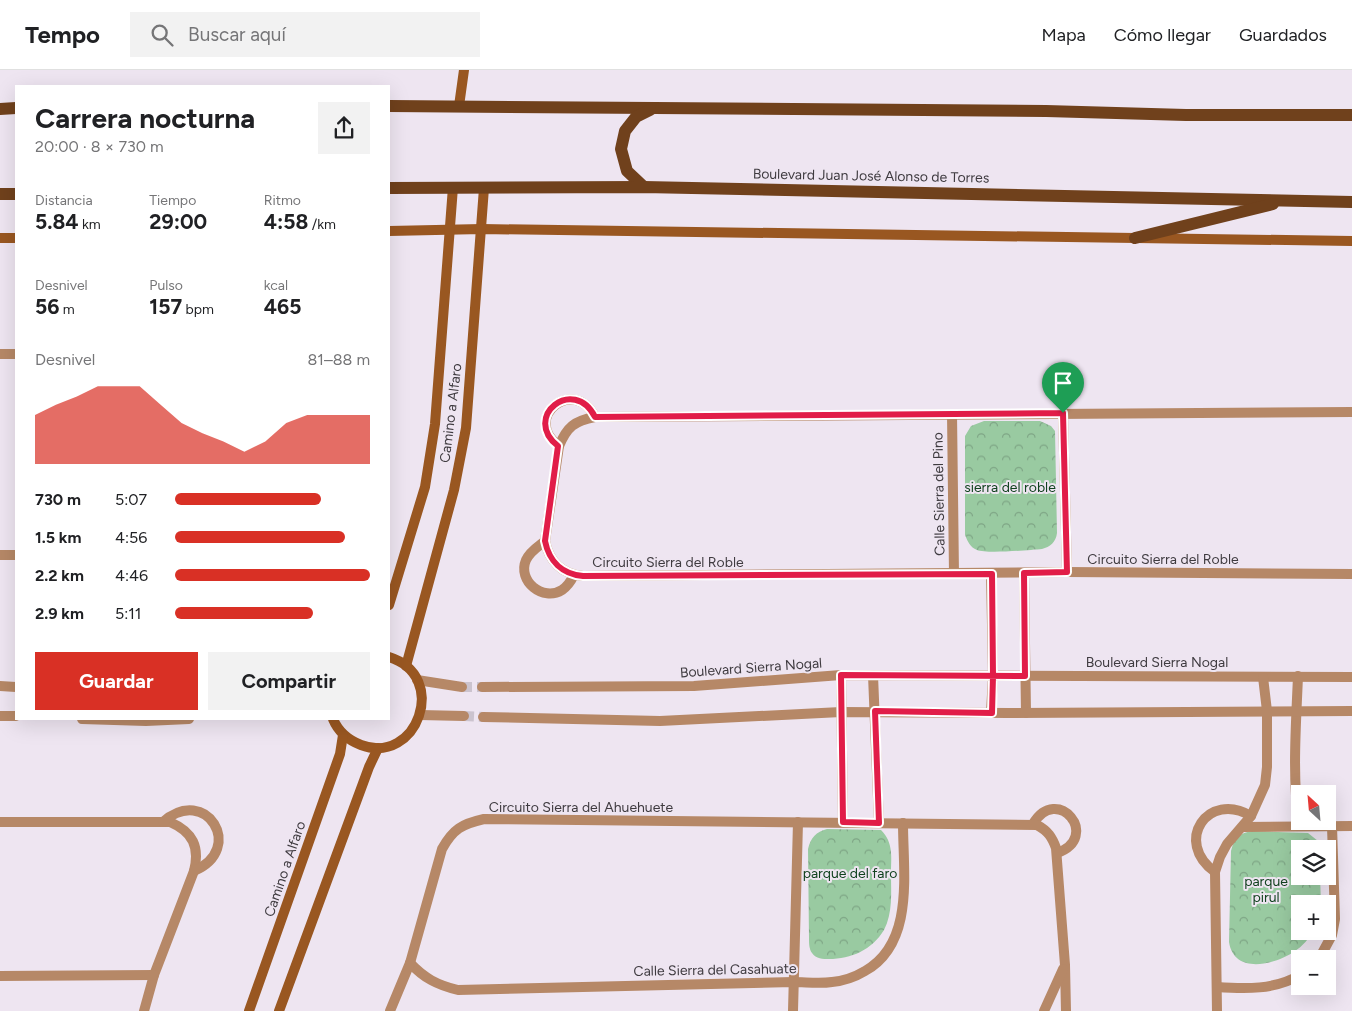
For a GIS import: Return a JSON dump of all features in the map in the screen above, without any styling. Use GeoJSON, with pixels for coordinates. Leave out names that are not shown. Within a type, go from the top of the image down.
{"type":"FeatureCollection","features":[{"type":"Feature","properties":{"kind":"main road"},"geometry":{"type":"LineString","coordinates":[[390,106],[1046,111],[1186,115],[1352,115]]}},
{"type":"Feature","properties":{"kind":"main road"},"geometry":{"type":"LineString","coordinates":[[0,109],[15,108]]}},
{"type":"Feature","properties":{"kind":"main road"},"geometry":{"type":"LineString","coordinates":[[644,187],[627,171],[621,149],[625,131],[636,117],[653,109]]}},
{"type":"Feature","properties":{"kind":"main road","name":"Boulevard Juan José Alonso de Torres"},"geometry":{"type":"LineString","coordinates":[[390,188],[644,187],[1290,199],[1352,202]]}},
{"type":"Feature","properties":{"kind":"main road"},"geometry":{"type":"LineString","coordinates":[[0,194],[15,194]]}},
{"type":"Feature","properties":{"kind":"main road"},"geometry":{"type":"LineString","coordinates":[[1135,238],[1290,199]]}},
{"type":"Feature","properties":{"kind":"street"},"geometry":{"type":"LineString","coordinates":[[459,106],[464,70]]}},
{"type":"Feature","properties":{"kind":"street","name":"Camino a Alfaro"},"geometry":{"type":"LineString","coordinates":[[390,602],[425,487],[435,424],[453,187]]}},
{"type":"Feature","properties":{"kind":"street","name":"Camino a Alfaro"},"geometry":{"type":"LineString","coordinates":[[406,666],[454,490],[466,428],[484,188]]}},
{"type":"Feature","properties":{"kind":"street"},"geometry":{"type":"LineString","coordinates":[[390,231],[482,229],[1352,241]]}},
{"type":"Feature","properties":{"kind":"street"},"geometry":{"type":"LineString","coordinates":[[0,238],[15,238]]}},
{"type":"Feature","properties":{"kind":"street"},"geometry":{"type":"LineString","coordinates":[[0,354],[15,354]]}},
{"type":"Feature","properties":{"kind":"street"},"geometry":{"type":"LineString","coordinates":[[558,446],[547,435],[545,426],[549,411],[554,405],[562,400],[578,400],[585,403],[591,409],[595,417]]}},
{"type":"Feature","properties":{"kind":"street"},"geometry":{"type":"LineString","coordinates":[[574,575],[569,584],[561,591],[543,593],[528,583],[524,566],[526,558],[545,541],[558,446],[563,435],[572,425],[582,419],[595,417],[1352,412]]}},
{"type":"Feature","properties":{"kind":"street"},"geometry":{"type":"LineString","coordinates":[[1063,413],[1067,572]]}},
{"type":"Feature","properties":{"kind":"street","name":"Calle Sierra del Pino"},"geometry":{"type":"LineString","coordinates":[[952,414],[954,574]]}},
{"type":"Feature","properties":{"kind":"street","name":"Circuito Sierra del Roble"},"geometry":{"type":"LineString","coordinates":[[545,541],[551,559],[560,568],[574,575],[992,574],[1067,572],[1352,574]]}},
{"type":"Feature","properties":{"kind":"street"},"geometry":{"type":"LineString","coordinates":[[0,555],[15,555]]}},
{"type":"Feature","properties":{"kind":"street"},"geometry":{"type":"LineString","coordinates":[[1024,573],[1026,713]]}},
{"type":"Feature","properties":{"kind":"street"},"geometry":{"type":"LineString","coordinates":[[992,574],[992,713]]}},
{"type":"Feature","properties":{"kind":"street"},"geometry":{"type":"LineString","coordinates":[[334,720],[343,734],[365,747],[378,748],[392,745],[404,738],[414,728],[420,715],[422,691],[417,680],[406,666],[390,657]]}},
{"type":"Feature","properties":{"kind":"street"},"geometry":{"type":"LineString","coordinates":[[841,675],[843,822]]}},
{"type":"Feature","properties":{"kind":"street","name":"Boulevard Sierra Nogal"},"geometry":{"type":"LineString","coordinates":[[482,688],[694,686],[841,675],[1352,677]]}},
{"type":"Feature","properties":{"kind":"street"},"geometry":{"type":"LineString","coordinates":[[874,675],[879,823]]}},
{"type":"Feature","properties":{"kind":"street"},"geometry":{"type":"LineString","coordinates":[[1295,785],[1298,676]]}},
{"type":"Feature","properties":{"kind":"street"},"geometry":{"type":"LineString","coordinates":[[1217,1011],[1215,872],[1227,844],[1251,816],[1265,785],[1267,767],[1267,711],[1263,677]]}},
{"type":"Feature","properties":{"kind":"street"},"geometry":{"type":"LineString","coordinates":[[417,680],[462,687]]}},
{"type":"Feature","properties":{"kind":"street"},"geometry":{"type":"LineString","coordinates":[[0,686],[15,687]]}},
{"type":"Feature","properties":{"kind":"street"},"geometry":{"type":"LineString","coordinates":[[483,717],[660,722],[875,711],[1026,713],[1352,710]]}},
{"type":"Feature","properties":{"kind":"street"},"geometry":{"type":"LineString","coordinates":[[420,715],[464,716]]}},
{"type":"Feature","properties":{"kind":"street"},"geometry":{"type":"LineString","coordinates":[[0,716],[15,716]]}},
{"type":"Feature","properties":{"kind":"street"},"geometry":{"type":"LineString","coordinates":[[114,720],[168,720]]}},
{"type":"Feature","properties":{"kind":"street","name":"Camino a Alfaro"},"geometry":{"type":"LineString","coordinates":[[249,1011],[340,754],[343,734]]}},
{"type":"Feature","properties":{"kind":"street"},"geometry":{"type":"LineString","coordinates":[[279,1011],[378,748]]}},
{"type":"Feature","properties":{"kind":"street"},"geometry":{"type":"LineString","coordinates":[[1215,872],[1207,866],[1197,850],[1197,832],[1201,823],[1216,811],[1225,808],[1234,809],[1251,816]]}},
{"type":"Feature","properties":{"kind":"street"},"geometry":{"type":"LineString","coordinates":[[1057,853],[1066,850],[1073,843],[1076,825],[1071,816],[1064,811],[1055,809],[1045,810],[1032,824],[1048,832],[1057,853],[1065,965],[1066,1011]]}},
{"type":"Feature","properties":{"kind":"street"},"geometry":{"type":"LineString","coordinates":[[163,822],[172,814],[183,810],[195,811],[206,815],[214,824],[218,835],[216,852],[205,866],[194,871]]}},
{"type":"Feature","properties":{"kind":"street","name":"Circuito Sierra del Ahuehuete"},"geometry":{"type":"LineString","coordinates":[[390,1011],[410,963],[442,849],[448,838],[457,829],[469,822],[484,819],[1032,824]]}},
{"type":"Feature","properties":{"kind":"street"},"geometry":{"type":"LineString","coordinates":[[0,822],[170,822],[179,826],[192,839],[197,859],[194,871],[154,975],[144,1011]]}},
{"type":"Feature","properties":{"kind":"street"},"geometry":{"type":"LineString","coordinates":[[793,1011],[798,822]]}},
{"type":"Feature","properties":{"kind":"street","name":"Calle Sierra del Casahuate"},"geometry":{"type":"LineString","coordinates":[[410,963],[423,976],[440,986],[458,990],[841,981],[857,976],[873,967],[885,955],[895,939],[903,907],[903,823]]}},
{"type":"Feature","properties":{"kind":"street"},"geometry":{"type":"LineString","coordinates":[[1242,827],[1291,826]]}},
{"type":"Feature","properties":{"kind":"street"},"geometry":{"type":"LineString","coordinates":[[1336,826],[1352,826]]}},
{"type":"Feature","properties":{"kind":"street"},"geometry":{"type":"LineString","coordinates":[[1324,950],[1330,941],[1336,920],[1332,830]]}},
{"type":"Feature","properties":{"kind":"street"},"geometry":{"type":"LineString","coordinates":[[1044,1011],[1065,965]]}},
{"type":"Feature","properties":{"kind":"street"},"geometry":{"type":"LineString","coordinates":[[0,976],[154,975]]}},
{"type":"Feature","properties":{"kind":"street"},"geometry":{"type":"LineString","coordinates":[[1217,988],[1262,988],[1291,979]]}},
{"type":"Feature","properties":{"kind":"green space","name":"sierra del roble"},"geometry":{"type":"Polygon","coordinates":[[[984,421],[1040,421],[1051,426],[1055,431],[1057,533],[1054,541],[1048,547],[999,552],[977,550],[969,544],[965,535],[965,436],[971,426],[984,421]]]}},
{"type":"Feature","properties":{"kind":"green space","name":"parque del faro"},"geometry":{"type":"Polygon","coordinates":[[[827,829],[881,830],[890,845],[891,856],[890,910],[884,930],[867,948],[853,955],[837,959],[820,958],[814,955],[809,946],[808,849],[814,836],[827,829]]]}},
{"type":"Feature","properties":{"kind":"green space","name":"parque pirul"},"geometry":{"type":"Polygon","coordinates":[[[1252,831],[1308,833],[1317,840],[1291,840],[1291,885],[1320,885],[1321,895],[1291,895],[1291,940],[1307,940],[1296,950],[1291,950],[1291,954],[1287,956],[1267,963],[1247,963],[1239,959],[1232,952],[1229,942],[1231,851],[1238,837],[1252,831]]]}},
{"type":"Feature","properties":{"kind":"tunnel"},"geometry":{"type":"LineString","coordinates":[[462,687],[482,687]]}},
{"type":"Feature","properties":{"kind":"tunnel"},"geometry":{"type":"LineString","coordinates":[[464,716],[483,717]]}},
{"type":"Feature","properties":{"kind":"route"},"geometry":{"type":"LineString","coordinates":[[1063,413],[595,417],[585,403],[578,400],[562,400],[549,411],[545,426],[547,435],[558,446],[545,541],[547,551],[551,559],[560,568],[574,575],[583,576],[992,574],[993,676],[992,713],[875,711],[879,823],[843,822],[841,675],[874,675],[993,676],[1025,676],[1024,573],[1067,572],[1063,413]]}}]}
